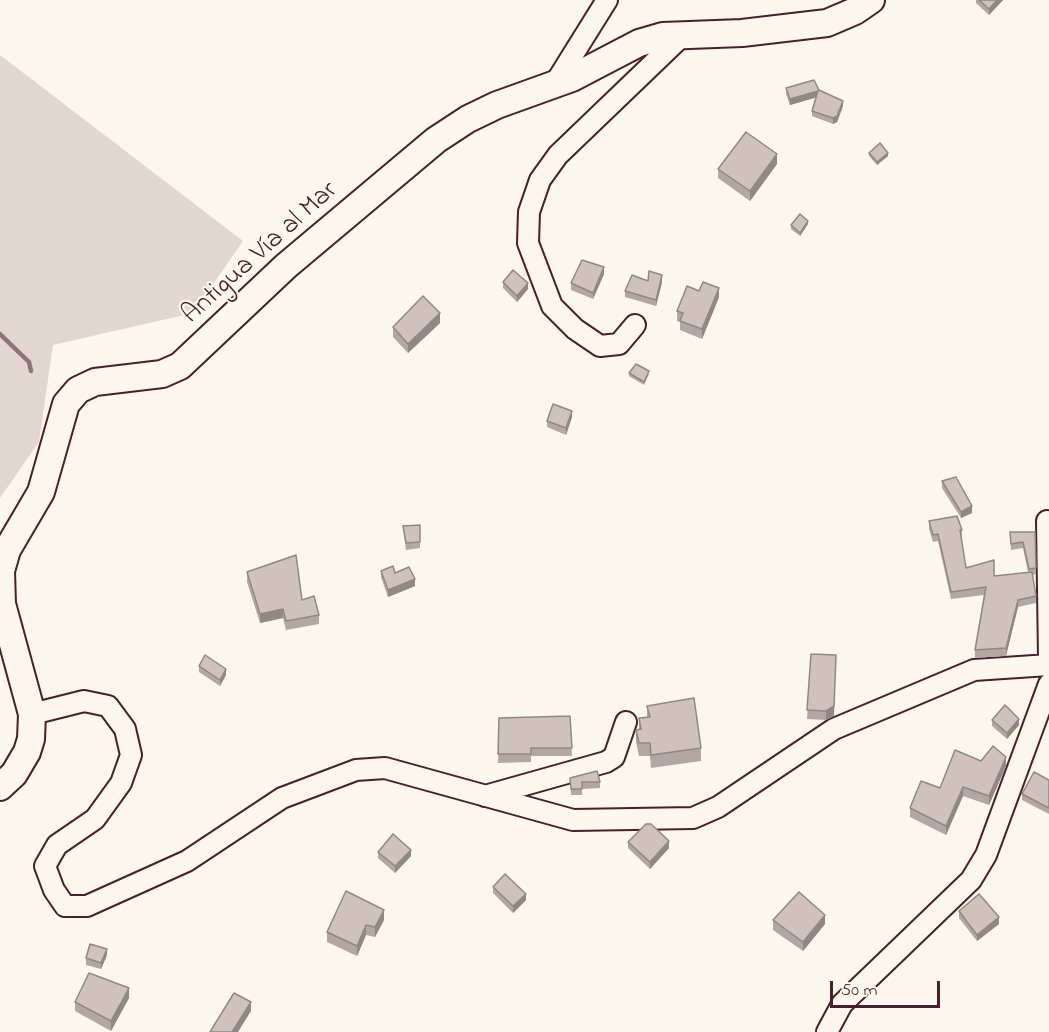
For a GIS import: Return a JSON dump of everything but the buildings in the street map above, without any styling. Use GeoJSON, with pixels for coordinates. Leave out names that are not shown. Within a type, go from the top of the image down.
{"type":"FeatureCollection","features":[{"type":"Feature","properties":{"kind":"main road","name":"Antigua Vía al Mar"},"geometry":{"type":"LineString","coordinates":[[0,787],[14,774],[27,752],[31,739],[32,714],[2,604],[1,571],[7,550],[41,492],[66,404],[78,390],[95,382],[162,374],[180,366],[199,351],[252,296],[436,140],[468,119],[496,105],[555,85],[639,43],[663,36],[742,33],[827,22],[855,11],[871,0]]}},
{"type":"Feature","properties":{"kind":"street"},"geometry":{"type":"LineString","coordinates":[[555,85],[607,0]]}},
{"type":"Feature","properties":{"kind":"street"},"geometry":{"type":"LineString","coordinates":[[635,325],[619,344],[600,346],[575,329],[552,306],[528,243],[529,212],[540,180],[558,155],[684,34]]}},
{"type":"Feature","properties":{"kind":"street"},"geometry":{"type":"LineString","coordinates":[[1047,521],[1049,658]]}},
{"type":"Feature","properties":{"kind":"street"},"geometry":{"type":"LineString","coordinates":[[32,714],[84,701],[108,706],[125,729],[131,755],[121,783],[96,819],[57,845],[45,866],[54,890],[65,906],[87,906],[187,861],[282,798],[356,770],[385,768],[573,820],[693,818],[718,807],[834,729],[974,670],[1049,665]]}},
{"type":"Feature","properties":{"kind":"street"},"geometry":{"type":"LineString","coordinates":[[827,1032],[842,1004],[971,880],[986,855],[1049,684]]}},
{"type":"Feature","properties":{"kind":"street"},"geometry":{"type":"LineString","coordinates":[[485,796],[606,762],[614,757],[626,722]]}},
{"type":"Feature","properties":{"kind":"shaded area"},"geometry":{"type":"Polygon","coordinates":[[[0,55],[243,241],[193,313],[53,345],[39,442],[0,498],[0,55]]]}},
{"type":"Feature","properties":{"kind":"waterway"},"geometry":{"type":"LineString","coordinates":[[0,334],[29,362],[31,371]]}}]}
